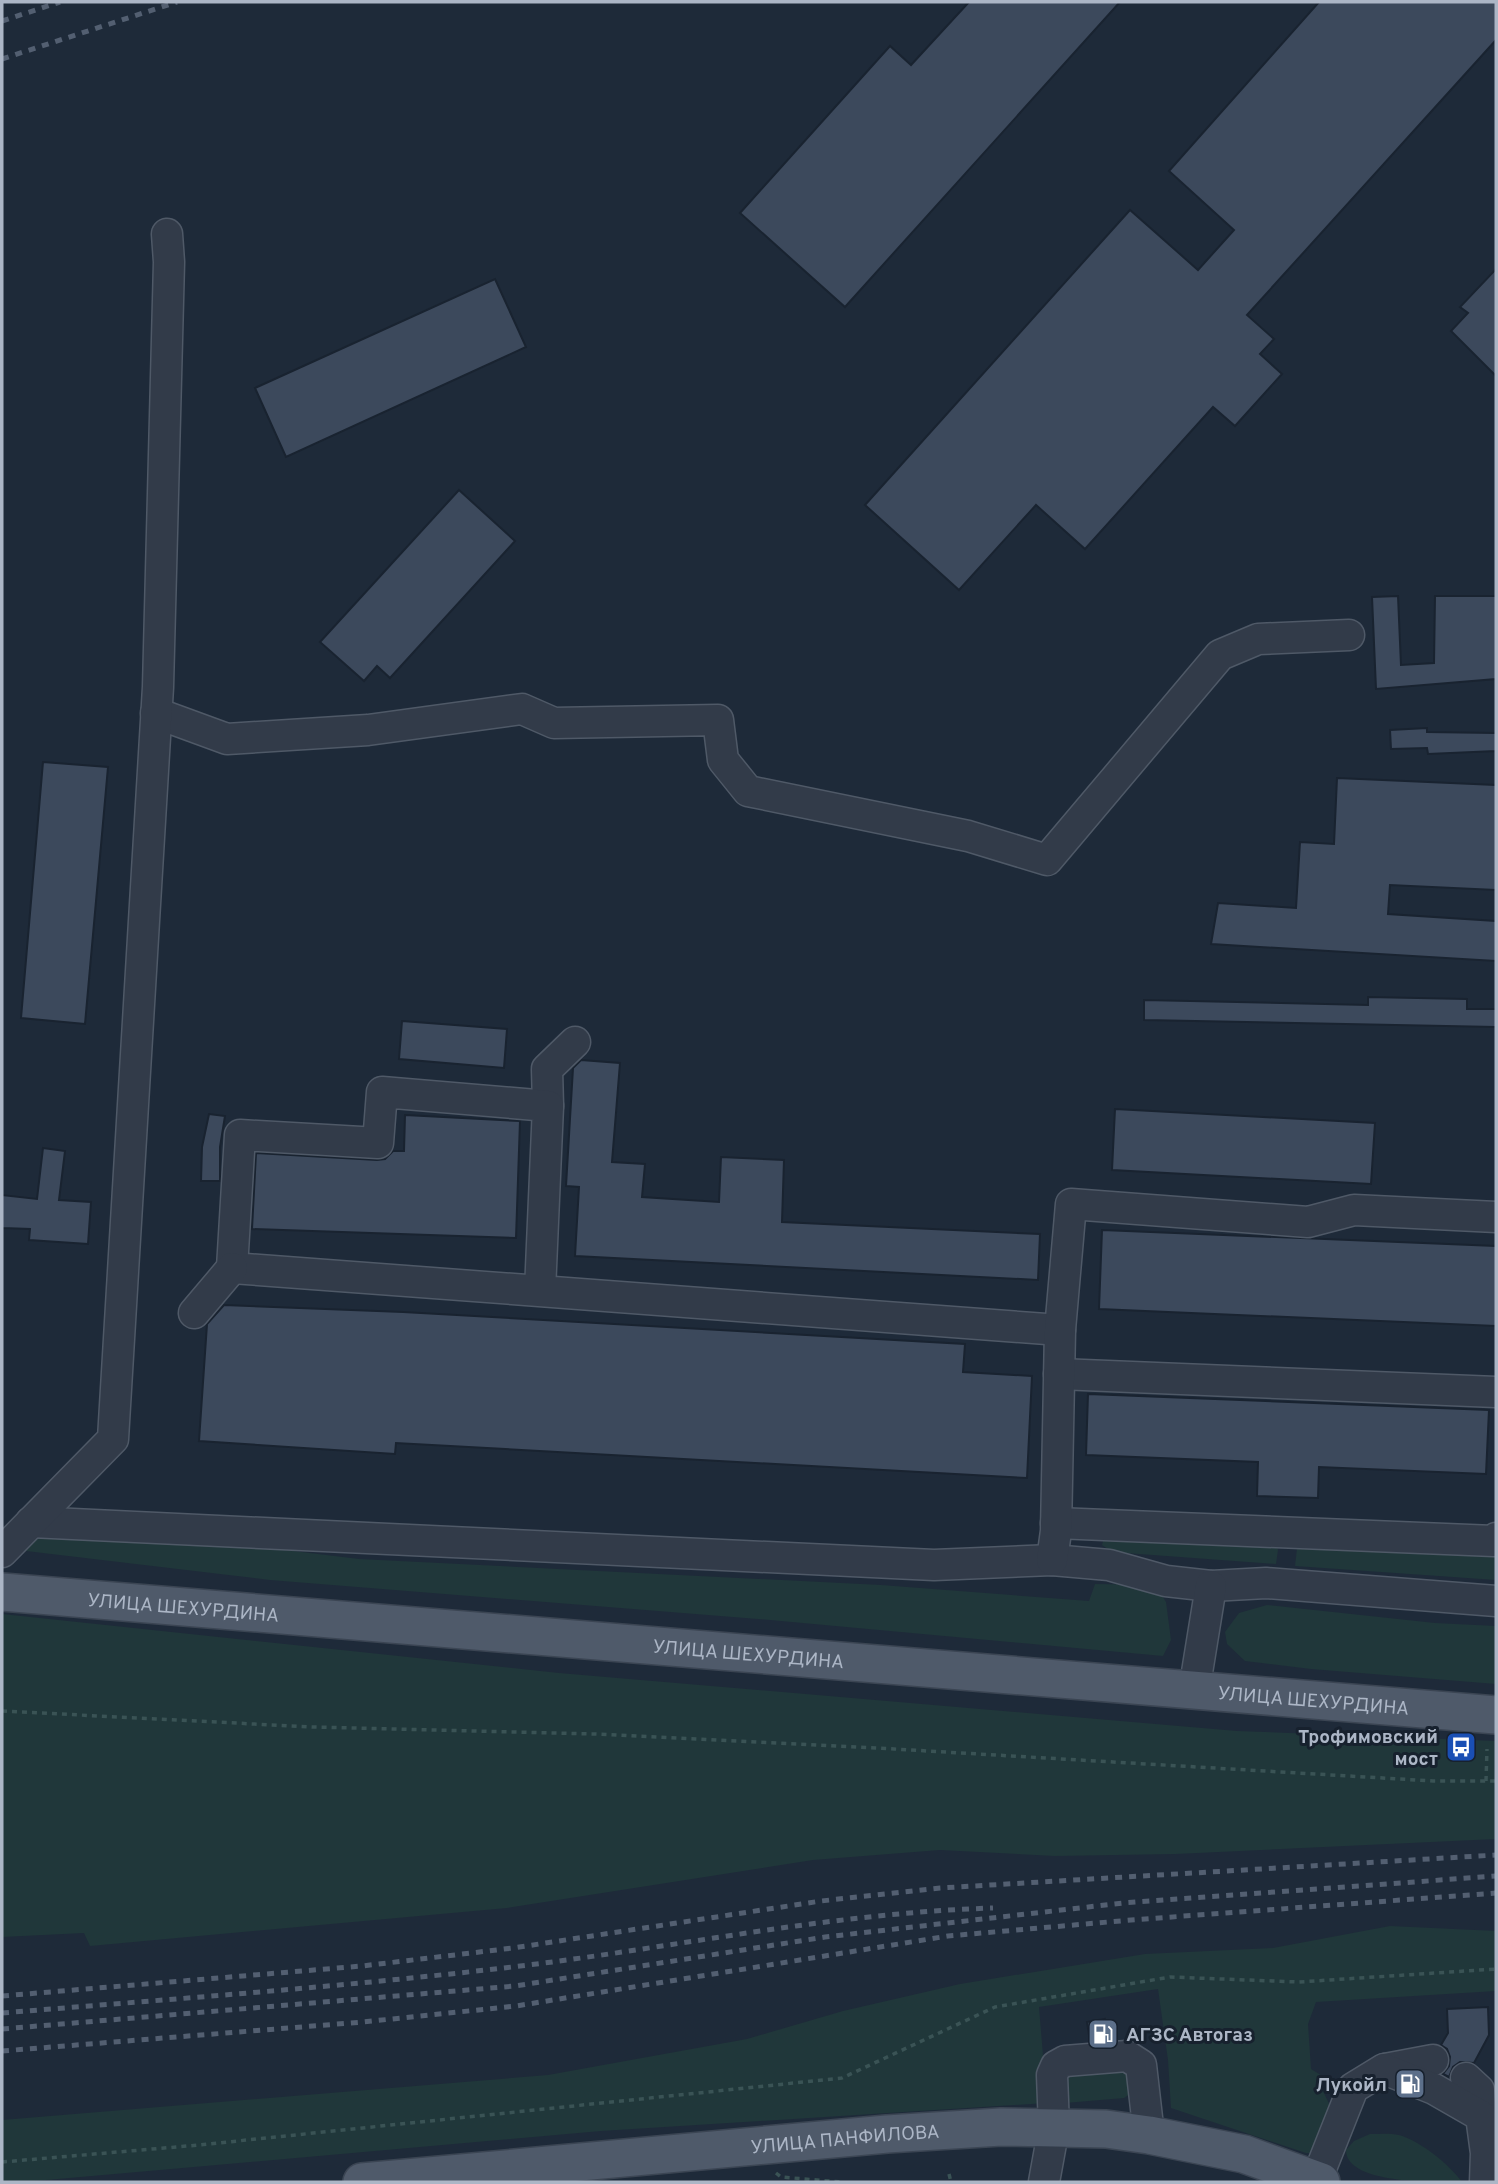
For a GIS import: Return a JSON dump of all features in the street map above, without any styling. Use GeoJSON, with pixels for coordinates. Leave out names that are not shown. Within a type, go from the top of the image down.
{"type":"FeatureCollection","features":[{"type":"Feature","properties":{"kind":"main road","name":"УЛИЦА ШЕХУРДИНА"},"geometry":{"type":"LineString","coordinates":[[2,1592],[1194,1691],[1492,1732]]}},
{"type":"Feature","properties":{"kind":"main road","name":"УЛИЦА ПАНФИЛОВА"},"geometry":{"type":"LineString","coordinates":[[362,2182],[887,2134],[1001,2127],[1106,2129],[1149,2135],[1244,2154],[1319,2181]]}},
{"type":"Feature","properties":{"kind":"street"},"geometry":{"type":"LineString","coordinates":[[2,1552],[113,1439],[156,713],[169,262],[167,234]]}},
{"type":"Feature","properties":{"kind":"street"},"geometry":{"type":"LineString","coordinates":[[156,713],[227,739],[368,730],[522,709],[554,723],[718,720],[723,760],[748,791],[968,836],[1047,860],[1220,655],[1258,639],[1349,635]]}},
{"type":"Feature","properties":{"kind":"street"},"geometry":{"type":"LineString","coordinates":[[540,1291],[548,1106],[547,1069],[575,1042]]}},
{"type":"Feature","properties":{"kind":"street"},"geometry":{"type":"LineString","coordinates":[[194,1313],[232,1268],[240,1135],[379,1143],[382,1092],[548,1106]]}},
{"type":"Feature","properties":{"kind":"street"},"geometry":{"type":"LineString","coordinates":[[1052,1560],[1056,1523],[1060,1330],[1071,1204],[1308,1222],[1354,1210],[1496,1217]]}},
{"type":"Feature","properties":{"kind":"street"},"geometry":{"type":"LineString","coordinates":[[232,1268],[1060,1330]]}},
{"type":"Feature","properties":{"kind":"street"},"geometry":{"type":"LineString","coordinates":[[1059,1374],[1496,1392]]}},
{"type":"Feature","properties":{"kind":"street"},"geometry":{"type":"LineString","coordinates":[[31,1522],[934,1565],[1052,1560],[1109,1565],[1166,1581],[1211,1586],[1266,1583],[1496,1601]]}},
{"type":"Feature","properties":{"kind":"street"},"geometry":{"type":"LineString","coordinates":[[1056,1523],[1494,1541],[1496,1538]]}},
{"type":"Feature","properties":{"kind":"street"},"geometry":{"type":"LineString","coordinates":[[1194,1691],[1211,1586]]}},
{"type":"Feature","properties":{"kind":"street"},"geometry":{"type":"LineString","coordinates":[[1045,2182],[1054,2127],[1052,2075],[1056,2066],[1065,2062],[1127,2056],[1141,2065],[1149,2135]]}},
{"type":"Feature","properties":{"kind":"street"},"geometry":{"type":"LineString","coordinates":[[1319,2181],[1353,2088],[1384,2069],[1433,2060]]}},
{"type":"Feature","properties":{"kind":"street"},"geometry":{"type":"LineString","coordinates":[[1384,2069],[1434,2089],[1481,2116]]}},
{"type":"Feature","properties":{"kind":"street"},"geometry":{"type":"LineString","coordinates":[[1466,2078],[1479,2090],[1486,2153],[1485,2182]]}},
{"type":"Feature","properties":{"kind":"path"},"geometry":{"type":"LineString","coordinates":[[2,1711],[312,1727],[596,1734],[1433,1781],[1496,1781]]}},
{"type":"Feature","properties":{"kind":"path"},"geometry":{"type":"LineString","coordinates":[[1486,1781],[1492,1732]]}},
{"type":"Feature","properties":{"kind":"path"},"geometry":{"type":"LineString","coordinates":[[2,2162],[199,2145],[842,2078],[995,2007],[1170,1976],[1299,1982],[1496,1969]]}},
{"type":"Feature","properties":{"kind":"path"},"geometry":{"type":"LineString","coordinates":[[950,2174],[951,2182]]}},
{"type":"Feature","properties":{"kind":"green space"},"geometry":{"type":"Polygon","coordinates":[[[52,1522],[359,1559],[881,1585],[1089,1601],[1095,1584],[1155,1585],[1166,1602],[1171,1640],[1163,1656],[770,1620],[270,1580],[26,1551],[52,1522]]]}},
{"type":"Feature","properties":{"kind":"green space"},"geometry":{"type":"Polygon","coordinates":[[[1107,1527],[1276,1542],[1276,1564],[1112,1552],[1102,1545],[1107,1527]]]}},
{"type":"Feature","properties":{"kind":"green space"},"geometry":{"type":"Polygon","coordinates":[[[1298,1540],[1496,1550],[1496,1580],[1295,1566],[1298,1540]]]}},
{"type":"Feature","properties":{"kind":"green space"},"geometry":{"type":"Polygon","coordinates":[[[1267,1605],[1435,1623],[1496,1626],[1496,1684],[1245,1661],[1227,1644],[1225,1632],[1239,1613],[1267,1605]]]}},
{"type":"Feature","properties":{"kind":"green space"},"geometry":{"type":"Polygon","coordinates":[[[2,1614],[559,1673],[1237,1731],[1496,1741],[1496,1839],[1176,1854],[1055,1856],[940,1850],[813,1860],[507,1908],[90,1946],[84,1933],[2,1937],[2,1614]]]}},
{"type":"Feature","properties":{"kind":"green space"},"geometry":{"type":"Polygon","coordinates":[[[1390,1926],[1496,1931],[1496,1991],[1316,2002],[1308,2024],[1311,2069],[1324,2077],[1323,2091],[1332,2110],[1319,2153],[1306,2153],[1171,2108],[1168,2060],[1158,1989],[1039,2007],[1047,2103],[601,2131],[2,2182],[2,2120],[548,2075],[747,2039],[843,2011],[960,1984],[1145,1954],[1273,1948],[1390,1926]]]}},
{"type":"Feature","properties":{"kind":"green space"},"geometry":{"type":"Polygon","coordinates":[[[1128,2064],[1130,2094],[1124,2098],[1065,2103],[1061,2070],[1128,2064]]]}},
{"type":"Feature","properties":{"kind":"green space"},"geometry":{"type":"Polygon","coordinates":[[[1370,2134],[1399,2135],[1416,2142],[1442,2161],[1462,2182],[1393,2179],[1360,2169],[1350,2161],[1346,2150],[1354,2141],[1370,2134]]]}},
{"type":"Feature","properties":{"kind":"building"},"geometry":{"type":"Polygon","coordinates":[[[969,2],[1120,2],[845,307],[740,213],[890,46],[911,65],[969,2]]]}},
{"type":"Feature","properties":{"kind":"building"},"geometry":{"type":"Polygon","coordinates":[[[1319,2],[1496,2],[1496,40],[1247,315],[1274,339],[1260,354],[1282,374],[1235,426],[1213,407],[1085,549],[1036,505],[959,590],[865,505],[1130,210],[1198,270],[1234,230],[1169,171],[1319,2]]]}},
{"type":"Feature","properties":{"kind":"building"},"geometry":{"type":"Polygon","coordinates":[[[1496,269],[1496,376],[1451,331],[1468,313],[1460,307],[1496,269]]]}},
{"type":"Feature","properties":{"kind":"building"},"geometry":{"type":"Polygon","coordinates":[[[495,279],[526,347],[286,457],[255,388],[495,279]]]}},
{"type":"Feature","properties":{"kind":"building"},"geometry":{"type":"Polygon","coordinates":[[[459,490],[515,541],[390,678],[377,666],[364,681],[320,642],[459,490]]]}},
{"type":"Feature","properties":{"kind":"building"},"geometry":{"type":"Polygon","coordinates":[[[1398,596],[1401,665],[1434,663],[1435,596],[1496,596],[1496,679],[1376,689],[1372,597],[1398,596]]]}},
{"type":"Feature","properties":{"kind":"building"},"geometry":{"type":"Polygon","coordinates":[[[1427,728],[1427,732],[1496,733],[1496,751],[1428,754],[1427,748],[1391,749],[1390,730],[1427,728]]]}},
{"type":"Feature","properties":{"kind":"building"},"geometry":{"type":"Polygon","coordinates":[[[43,762],[108,767],[85,1024],[21,1018],[43,762]]]}},
{"type":"Feature","properties":{"kind":"building"},"geometry":{"type":"Polygon","coordinates":[[[1337,778],[1496,785],[1496,890],[1390,885],[1388,914],[1496,921],[1496,961],[1211,944],[1218,903],[1296,908],[1300,842],[1334,844],[1337,778]]]}},
{"type":"Feature","properties":{"kind":"building"},"geometry":{"type":"Polygon","coordinates":[[[1368,997],[1467,999],[1467,1009],[1496,1009],[1496,1027],[1144,1020],[1144,1000],[1368,1005],[1368,997]]]}},
{"type":"Feature","properties":{"kind":"building"},"geometry":{"type":"Polygon","coordinates":[[[402,1021],[507,1029],[504,1068],[399,1059],[402,1021]]]}},
{"type":"Feature","properties":{"kind":"building"},"geometry":{"type":"Polygon","coordinates":[[[581,1060],[620,1063],[612,1162],[645,1164],[642,1197],[719,1202],[721,1157],[784,1160],[782,1222],[1040,1234],[1038,1280],[575,1256],[579,1187],[566,1186],[573,1068],[581,1060]]]}},
{"type":"Feature","properties":{"kind":"building"},"geometry":{"type":"Polygon","coordinates":[[[1115,1109],[1375,1123],[1371,1184],[1112,1170],[1115,1109]]]}},
{"type":"Feature","properties":{"kind":"building"},"geometry":{"type":"Polygon","coordinates":[[[209,1114],[225,1116],[220,1147],[220,1181],[201,1181],[202,1147],[209,1114]]]}},
{"type":"Feature","properties":{"kind":"building"},"geometry":{"type":"Polygon","coordinates":[[[405,1115],[520,1121],[516,1238],[252,1229],[256,1153],[385,1159],[393,1151],[404,1151],[405,1115]]]}},
{"type":"Feature","properties":{"kind":"building"},"geometry":{"type":"Polygon","coordinates":[[[43,1148],[65,1151],[59,1200],[91,1202],[88,1244],[29,1240],[30,1229],[2,1228],[2,1195],[37,1199],[43,1148]]]}},
{"type":"Feature","properties":{"kind":"building"},"geometry":{"type":"Polygon","coordinates":[[[1102,1230],[1496,1246],[1496,1326],[1099,1309],[1102,1230]]]}},
{"type":"Feature","properties":{"kind":"building"},"geometry":{"type":"Polygon","coordinates":[[[224,1305],[403,1312],[965,1344],[963,1372],[1032,1376],[1027,1478],[396,1443],[395,1454],[199,1441],[207,1324],[224,1305]]]}},
{"type":"Feature","properties":{"kind":"building"},"geometry":{"type":"Polygon","coordinates":[[[1088,1394],[1489,1410],[1486,1474],[1319,1467],[1318,1498],[1257,1496],[1258,1462],[1086,1455],[1088,1394]]]}},
{"type":"Feature","properties":{"kind":"building"},"geometry":{"type":"Polygon","coordinates":[[[1488,2007],[1489,2035],[1474,2063],[1460,2062],[1453,2067],[1449,2077],[1443,2074],[1449,2066],[1450,2057],[1447,2049],[1441,2045],[1448,2033],[1447,2009],[1488,2007]]]}},
{"type":"Feature","properties":{"kind":"building"},"geometry":{"type":"Polygon","coordinates":[[[1105,2019],[1109,2040],[1090,2041],[1087,2022],[1105,2019]]]}},
{"type":"Feature","properties":{"kind":"railway"},"geometry":{"type":"LineString","coordinates":[[2,21],[60,2]]}},
{"type":"Feature","properties":{"kind":"railway"},"geometry":{"type":"LineString","coordinates":[[2,59],[177,2]]}},
{"type":"Feature","properties":{"kind":"railway"},"geometry":{"type":"LineString","coordinates":[[2,1996],[362,1966],[513,1948],[821,1901],[940,1888],[1496,1855]]}},
{"type":"Feature","properties":{"kind":"railway"},"geometry":{"type":"LineString","coordinates":[[2,2029],[515,1986],[825,1937],[1123,1903],[1496,1876]]}},
{"type":"Feature","properties":{"kind":"railway"},"geometry":{"type":"LineString","coordinates":[[2,2051],[363,2022],[516,2006],[948,1936],[1496,1893]]}},
{"type":"Feature","properties":{"kind":"railway"},"geometry":{"type":"LineString","coordinates":[[2,2013],[448,1974],[812,1924],[932,1911],[993,1908]]}},
{"type":"Feature","properties":{"kind":"place","name":"Трофимовский мост"},"geometry":{"type":"Point","coordinates":[1461,1747]}},
{"type":"Feature","properties":{"kind":"place","name":"АГЗС Автогаз"},"geometry":{"type":"Point","coordinates":[1103,2034]}},
{"type":"Feature","properties":{"kind":"place","name":"Лукойл"},"geometry":{"type":"Point","coordinates":[1410,2084]}}]}
